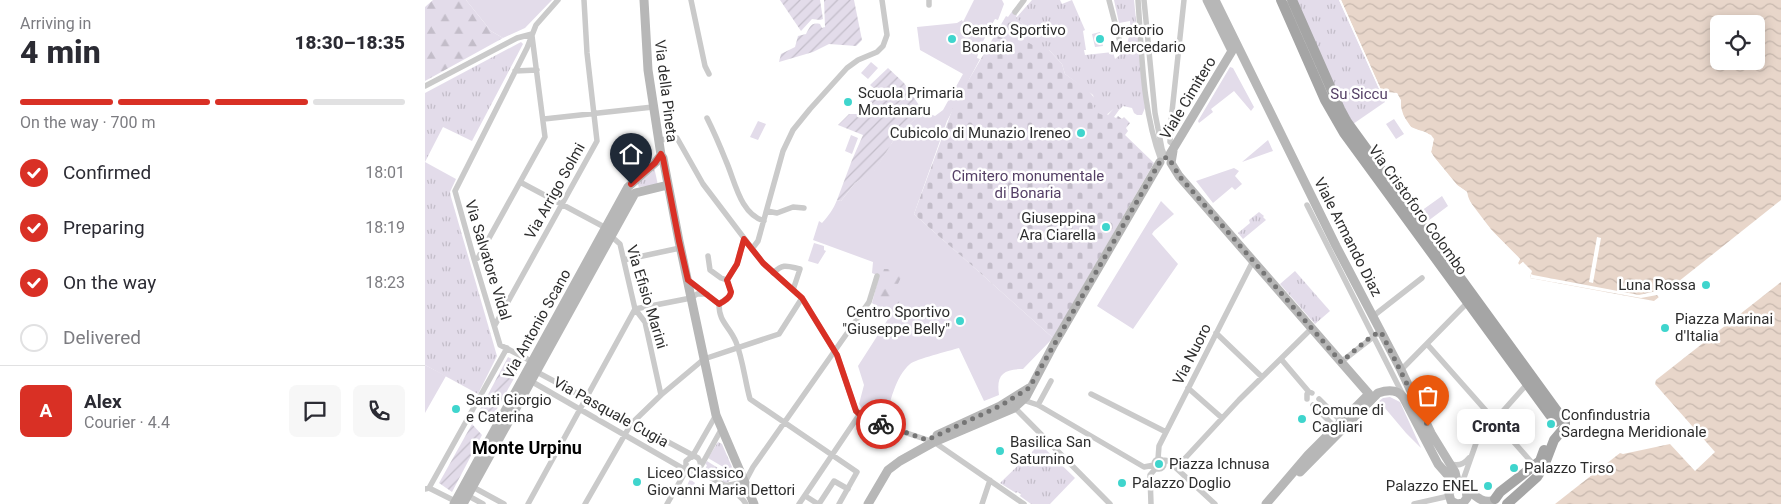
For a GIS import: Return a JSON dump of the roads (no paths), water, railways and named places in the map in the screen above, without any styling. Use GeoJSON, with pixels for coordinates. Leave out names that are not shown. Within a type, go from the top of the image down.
{"type":"FeatureCollection","features":[{"type":"Feature","properties":{"kind":"main road","name":"Via della Pineta"},"geometry":{"type":"LineString","coordinates":[[644,0],[648,70],[653,107],[680,248],[716,415],[745,482],[751,503]]}},
{"type":"Feature","properties":{"kind":"main road","name":"Viale Armando Diaz"},"geometry":{"type":"LineString","coordinates":[[1207,0],[1236,49],[1373,317],[1377,334],[1401,370],[1431,433],[1455,472],[1460,487]]}},
{"type":"Feature","properties":{"kind":"main road","name":"Viale Armando Diaz"},"geometry":{"type":"LineString","coordinates":[[1215,0],[1236,49]]}},
{"type":"Feature","properties":{"kind":"main road","name":"Via Cristoforo Colombo"},"geometry":{"type":"LineString","coordinates":[[1281,0],[1333,117],[1467,303],[1559,424]]}},
{"type":"Feature","properties":{"kind":"main road","name":"Via Cristoforo Colombo"},"geometry":{"type":"LineString","coordinates":[[1291,0],[1347,122],[1473,293],[1559,424]]}},
{"type":"Feature","properties":{"kind":"main road","name":"Viale Cimitero"},"geometry":{"type":"LineString","coordinates":[[1023,400],[1166,160],[1236,49]]}},
{"type":"Feature","properties":{"kind":"main road","name":"Via Antonio Scano"},"geometry":{"type":"LineString","coordinates":[[462,495],[527,379],[532,366],[611,233],[628,187],[634,188],[661,154]]}},
{"type":"Feature","properties":{"kind":"main road"},"geometry":{"type":"LineString","coordinates":[[1166,160],[1312,328],[1369,397]]}},
{"type":"Feature","properties":{"kind":"main road"},"geometry":{"type":"LineString","coordinates":[[634,188],[667,185]]}},
{"type":"Feature","properties":{"kind":"main road"},"geometry":{"type":"LineString","coordinates":[[1011,404],[1029,388]]}},
{"type":"Feature","properties":{"kind":"main road"},"geometry":{"type":"LineString","coordinates":[[1266,504],[1308,454],[1369,397],[1390,391],[1401,393],[1403,397]]}},
{"type":"Feature","properties":{"kind":"main road"},"geometry":{"type":"LineString","coordinates":[[1288,480],[1307,465],[1369,397]]}},
{"type":"Feature","properties":{"kind":"main road","name":"Viale Armando Diaz"},"geometry":{"type":"LineString","coordinates":[[1403,397],[1438,464],[1451,480],[1460,487]]}},
{"type":"Feature","properties":{"kind":"main road"},"geometry":{"type":"LineString","coordinates":[[862,504],[885,465],[894,458],[1023,400]]}},
{"type":"Feature","properties":{"kind":"main road"},"geometry":{"type":"LineString","coordinates":[[1497,502],[1500,492],[1540,461],[1559,424]]}},
{"type":"Feature","properties":{"kind":"main road"},"geometry":{"type":"LineString","coordinates":[[1477,504],[1451,501],[1449,496],[1450,490],[1460,487],[1482,501],[1497,502],[1537,477],[1544,466],[1559,424]]}},
{"type":"Feature","properties":{"kind":"main road"},"geometry":{"type":"LineString","coordinates":[[868,504],[881,480],[892,466],[931,441]]}},
{"type":"Feature","properties":{"kind":"main road"},"geometry":{"type":"LineString","coordinates":[[1460,487],[1467,495],[1463,502]]}},
{"type":"Feature","properties":{"kind":"street","name":"Via Salvatore Vidal"},"geometry":{"type":"LineString","coordinates":[[507,348],[501,345],[473,259],[455,191],[527,48],[536,25],[558,0]]}},
{"type":"Feature","properties":{"kind":"street","name":"Via Arrigo Solmi"},"geometry":{"type":"LineString","coordinates":[[495,325],[597,141],[587,53],[584,0]]}},
{"type":"Feature","properties":{"kind":"street"},"geometry":{"type":"LineString","coordinates":[[691,0],[705,66],[709,74]]}},
{"type":"Feature","properties":{"kind":"street"},"geometry":{"type":"LineString","coordinates":[[752,249],[758,241],[783,151],[793,130],[809,109],[847,68],[858,60],[877,52],[883,46],[887,35],[882,0]]}},
{"type":"Feature","properties":{"kind":"street"},"geometry":{"type":"LineString","coordinates":[[1015,12],[1024,0]]}},
{"type":"Feature","properties":{"kind":"street"},"geometry":{"type":"LineString","coordinates":[[1109,0],[1120,42]]}},
{"type":"Feature","properties":{"kind":"street"},"geometry":{"type":"LineString","coordinates":[[1138,0],[1147,105],[1156,146],[1166,160]]}},
{"type":"Feature","properties":{"kind":"street"},"geometry":{"type":"LineString","coordinates":[[1144,0],[1157,123],[1166,160]]}},
{"type":"Feature","properties":{"kind":"street"},"geometry":{"type":"LineString","coordinates":[[1166,160],[1170,142],[1184,0]]}},
{"type":"Feature","properties":{"kind":"street"},"geometry":{"type":"LineString","coordinates":[[425,86],[517,38],[532,34],[545,137],[479,258],[473,259]]}},
{"type":"Feature","properties":{"kind":"street"},"geometry":{"type":"LineString","coordinates":[[515,71],[537,70]]}},
{"type":"Feature","properties":{"kind":"street"},"geometry":{"type":"LineString","coordinates":[[544,119],[593,112],[653,107]]}},
{"type":"Feature","properties":{"kind":"street"},"geometry":{"type":"LineString","coordinates":[[707,118],[727,162],[738,194],[754,217],[764,221]]}},
{"type":"Feature","properties":{"kind":"street"},"geometry":{"type":"LineString","coordinates":[[1157,123],[1164,127],[1171,121]]}},
{"type":"Feature","properties":{"kind":"street"},"geometry":{"type":"LineString","coordinates":[[659,140],[677,138],[703,184],[744,239],[763,263],[802,298],[834,350],[859,415],[864,419],[931,441],[1024,504]]}},
{"type":"Feature","properties":{"kind":"street"},"geometry":{"type":"LineString","coordinates":[[520,182],[611,233]]}},
{"type":"Feature","properties":{"kind":"street","name":"Viale Armando Diaz"},"geometry":{"type":"LineString","coordinates":[[1307,205],[1377,334],[1403,397]]}},
{"type":"Feature","properties":{"kind":"street"},"geometry":{"type":"LineString","coordinates":[[767,211],[777,213],[793,207],[804,208]]}},
{"type":"Feature","properties":{"kind":"street","name":"Via Efisio Marini"},"geometry":{"type":"LineString","coordinates":[[611,233],[620,244],[635,309],[645,322],[661,395]]}},
{"type":"Feature","properties":{"kind":"street"},"geometry":{"type":"LineString","coordinates":[[727,280],[737,264],[744,239]]}},
{"type":"Feature","properties":{"kind":"street"},"geometry":{"type":"LineString","coordinates":[[624,260],[680,248]]}},
{"type":"Feature","properties":{"kind":"street"},"geometry":{"type":"LineString","coordinates":[[708,256],[710,270],[727,280]]}},
{"type":"Feature","properties":{"kind":"street","name":"Via Nuoro"},"geometry":{"type":"LineString","coordinates":[[1159,460],[1159,446],[1253,261]]}},
{"type":"Feature","properties":{"kind":"street"},"geometry":{"type":"LineString","coordinates":[[773,273],[781,266],[786,265],[800,269],[793,290]]}},
{"type":"Feature","properties":{"kind":"street"},"geometry":{"type":"LineString","coordinates":[[724,486],[745,482],[753,467],[869,302],[877,276]]}},
{"type":"Feature","properties":{"kind":"street"},"geometry":{"type":"LineString","coordinates":[[1373,317],[1422,278]]}},
{"type":"Feature","properties":{"kind":"street"},"geometry":{"type":"LineString","coordinates":[[688,280],[719,304],[721,319],[732,333],[738,348],[750,400],[857,472],[839,504]]}},
{"type":"Feature","properties":{"kind":"street"},"geometry":{"type":"LineString","coordinates":[[719,304],[730,296],[731,292],[727,280]]}},
{"type":"Feature","properties":{"kind":"street"},"geometry":{"type":"LineString","coordinates":[[527,504],[635,309],[691,298],[697,294],[707,294]]}},
{"type":"Feature","properties":{"kind":"street"},"geometry":{"type":"LineString","coordinates":[[585,504],[631,424],[661,395],[704,359],[779,334],[802,298]]}},
{"type":"Feature","properties":{"kind":"street"},"geometry":{"type":"LineString","coordinates":[[1401,370],[1467,303]]}},
{"type":"Feature","properties":{"kind":"street"},"geometry":{"type":"LineString","coordinates":[[1023,400],[1038,405],[1144,467],[1178,466],[1222,418],[1312,328]]}},
{"type":"Feature","properties":{"kind":"street"},"geometry":{"type":"LineString","coordinates":[[1216,334],[1262,377]]}},
{"type":"Feature","properties":{"kind":"street"},"geometry":{"type":"LineString","coordinates":[[1341,362],[1377,334]]}},
{"type":"Feature","properties":{"kind":"street"},"geometry":{"type":"LineString","coordinates":[[1427,344],[1534,465]]}},
{"type":"Feature","properties":{"kind":"street"},"geometry":{"type":"LineString","coordinates":[[504,504],[427,488],[507,348],[532,366]]}},
{"type":"Feature","properties":{"kind":"street"},"geometry":{"type":"LineString","coordinates":[[1281,359],[1309,395]]}},
{"type":"Feature","properties":{"kind":"street","name":"Via Pasquale Cugia"},"geometry":{"type":"LineString","coordinates":[[532,366],[631,424],[692,456]]}},
{"type":"Feature","properties":{"kind":"street","name":"Via Pasquale Cugia"},"geometry":{"type":"LineString","coordinates":[[527,379],[686,469]]}},
{"type":"Feature","properties":{"kind":"street"},"geometry":{"type":"LineString","coordinates":[[1038,405],[1051,381]]}},
{"type":"Feature","properties":{"kind":"street"},"geometry":{"type":"LineString","coordinates":[[1495,420],[1527,384]]}},
{"type":"Feature","properties":{"kind":"street"},"geometry":{"type":"LineString","coordinates":[[1188,388],[1222,418]]}},
{"type":"Feature","properties":{"kind":"street"},"geometry":{"type":"LineString","coordinates":[[1091,394],[1166,432]]}},
{"type":"Feature","properties":{"kind":"street"},"geometry":{"type":"LineString","coordinates":[[1319,399],[1338,424]]}},
{"type":"Feature","properties":{"kind":"street"},"geometry":{"type":"LineString","coordinates":[[1011,404],[1110,504]]}},
{"type":"Feature","properties":{"kind":"street"},"geometry":{"type":"LineString","coordinates":[[1313,405],[1338,424]]}},
{"type":"Feature","properties":{"kind":"street"},"geometry":{"type":"LineString","coordinates":[[1460,487],[1487,412]]}},
{"type":"Feature","properties":{"kind":"street"},"geometry":{"type":"LineString","coordinates":[[667,504],[686,469],[686,461],[692,456],[716,415]]}},
{"type":"Feature","properties":{"kind":"street"},"geometry":{"type":"LineString","coordinates":[[799,504],[859,415]]}},
{"type":"Feature","properties":{"kind":"street"},"geometry":{"type":"LineString","coordinates":[[699,470],[722,428]]}},
{"type":"Feature","properties":{"kind":"street"},"geometry":{"type":"LineString","coordinates":[[1449,463],[1461,465],[1472,454]]}},
{"type":"Feature","properties":{"kind":"street"},"geometry":{"type":"LineString","coordinates":[[692,456],[700,461],[699,470]]}},
{"type":"Feature","properties":{"kind":"street"},"geometry":{"type":"LineString","coordinates":[[1159,460],[1165,459],[1178,466],[1215,504]]}},
{"type":"Feature","properties":{"kind":"street"},"geometry":{"type":"LineString","coordinates":[[1151,504],[1150,475],[1157,467],[1163,464],[1159,460]]}},
{"type":"Feature","properties":{"kind":"street"},"geometry":{"type":"LineString","coordinates":[[738,466],[753,467]]}},
{"type":"Feature","properties":{"kind":"street"},"geometry":{"type":"LineString","coordinates":[[686,469],[691,472],[699,470],[751,503]]}},
{"type":"Feature","properties":{"kind":"street"},"geometry":{"type":"LineString","coordinates":[[982,504],[990,480]]}},
{"type":"Feature","properties":{"kind":"street"},"geometry":{"type":"LineString","coordinates":[[807,497],[818,504],[834,481],[848,489]]}},
{"type":"Feature","properties":{"kind":"street"},"geometry":{"type":"LineString","coordinates":[[462,495],[483,504]]}},
{"type":"Feature","properties":{"kind":"street"},"geometry":{"type":"LineString","coordinates":[[1414,504],[1449,496]]}},
{"type":"Feature","properties":{"kind":"water"},"geometry":{"type":"Polygon","coordinates":[[[1341,0],[1781,0],[1781,200],[1654,301],[1530,278],[1531,274],[1523,262],[1519,265],[1520,259],[1481,218],[1474,209],[1467,192],[1457,185],[1434,157],[1431,152],[1433,143],[1429,135],[1411,127],[1408,123],[1403,115],[1397,93],[1382,92],[1341,0]]]}},
{"type":"Feature","properties":{"kind":"water"},"geometry":{"type":"Polygon","coordinates":[[[1781,282],[1781,504],[1555,504],[1620,453],[1623,454],[1670,444],[1695,471],[1715,452],[1655,384],[1656,380],[1781,282]]]}},
{"type":"Feature","properties":{"kind":"place","name":"Centro Sportivo Bonaria"},"geometry":{"type":"Point","coordinates":[952,39]}},
{"type":"Feature","properties":{"kind":"place","name":"Oratorio Mercedario"},"geometry":{"type":"Point","coordinates":[1100,39]}},
{"type":"Feature","properties":{"kind":"place","name":"Scuola Primaria Montanaru"},"geometry":{"type":"Point","coordinates":[848,102]}},
{"type":"Feature","properties":{"kind":"place","name":"Cubicolo di Munazio Ireneo"},"geometry":{"type":"Point","coordinates":[1081,133]}},
{"type":"Feature","properties":{"kind":"place","name":"Giuseppina Ara Ciarella"},"geometry":{"type":"Point","coordinates":[1106,227]}},
{"type":"Feature","properties":{"kind":"place","name":"Luna Rossa"},"geometry":{"type":"Point","coordinates":[1706,285]}},
{"type":"Feature","properties":{"kind":"place","name":"Centro Sportivo \"Giuseppe Belly\""},"geometry":{"type":"Point","coordinates":[960,321]}},
{"type":"Feature","properties":{"kind":"place","name":"Piazza Marinai d'Italia"},"geometry":{"type":"Point","coordinates":[1665,328]}},
{"type":"Feature","properties":{"kind":"place","name":"Santi Giorgio e Caterina"},"geometry":{"type":"Point","coordinates":[456,409]}},
{"type":"Feature","properties":{"kind":"place","name":"Comune di Cagliari"},"geometry":{"type":"Point","coordinates":[1302,419]}},
{"type":"Feature","properties":{"kind":"place","name":"Confindustria Sardegna Meridionale"},"geometry":{"type":"Point","coordinates":[1551,424]}},
{"type":"Feature","properties":{"kind":"place","name":"Cronta"},"geometry":{"type":"Point","coordinates":[1428,426]}},
{"type":"Feature","properties":{"kind":"place","name":"Basilica San Saturnino"},"geometry":{"type":"Point","coordinates":[1000,451]}},
{"type":"Feature","properties":{"kind":"place","name":"Piazza Ichnusa"},"geometry":{"type":"Point","coordinates":[1159,464]}},
{"type":"Feature","properties":{"kind":"place","name":"Palazzo Tirso"},"geometry":{"type":"Point","coordinates":[1514,468]}},
{"type":"Feature","properties":{"kind":"place","name":"Liceo Classico Giovanni Maria Dettori"},"geometry":{"type":"Point","coordinates":[637,482]}},
{"type":"Feature","properties":{"kind":"place","name":"Palazzo Doglio"},"geometry":{"type":"Point","coordinates":[1122,483]}},
{"type":"Feature","properties":{"kind":"place","name":"Palazzo ENEL"},"geometry":{"type":"Point","coordinates":[1488,486]}},
{"type":"Feature","properties":{"kind":"district","name":"Monte Urpinu"},"geometry":{"type":"Point","coordinates":[527,447]}},
{"type":"Feature","properties":{"kind":"park label","name":"Su Siccu"},"geometry":{"type":"Point","coordinates":[1359,94]}},
{"type":"Feature","properties":{"kind":"park label","name":"Cimitero monumentale di Bonaria"},"geometry":{"type":"Point","coordinates":[1028,184]}}]}
